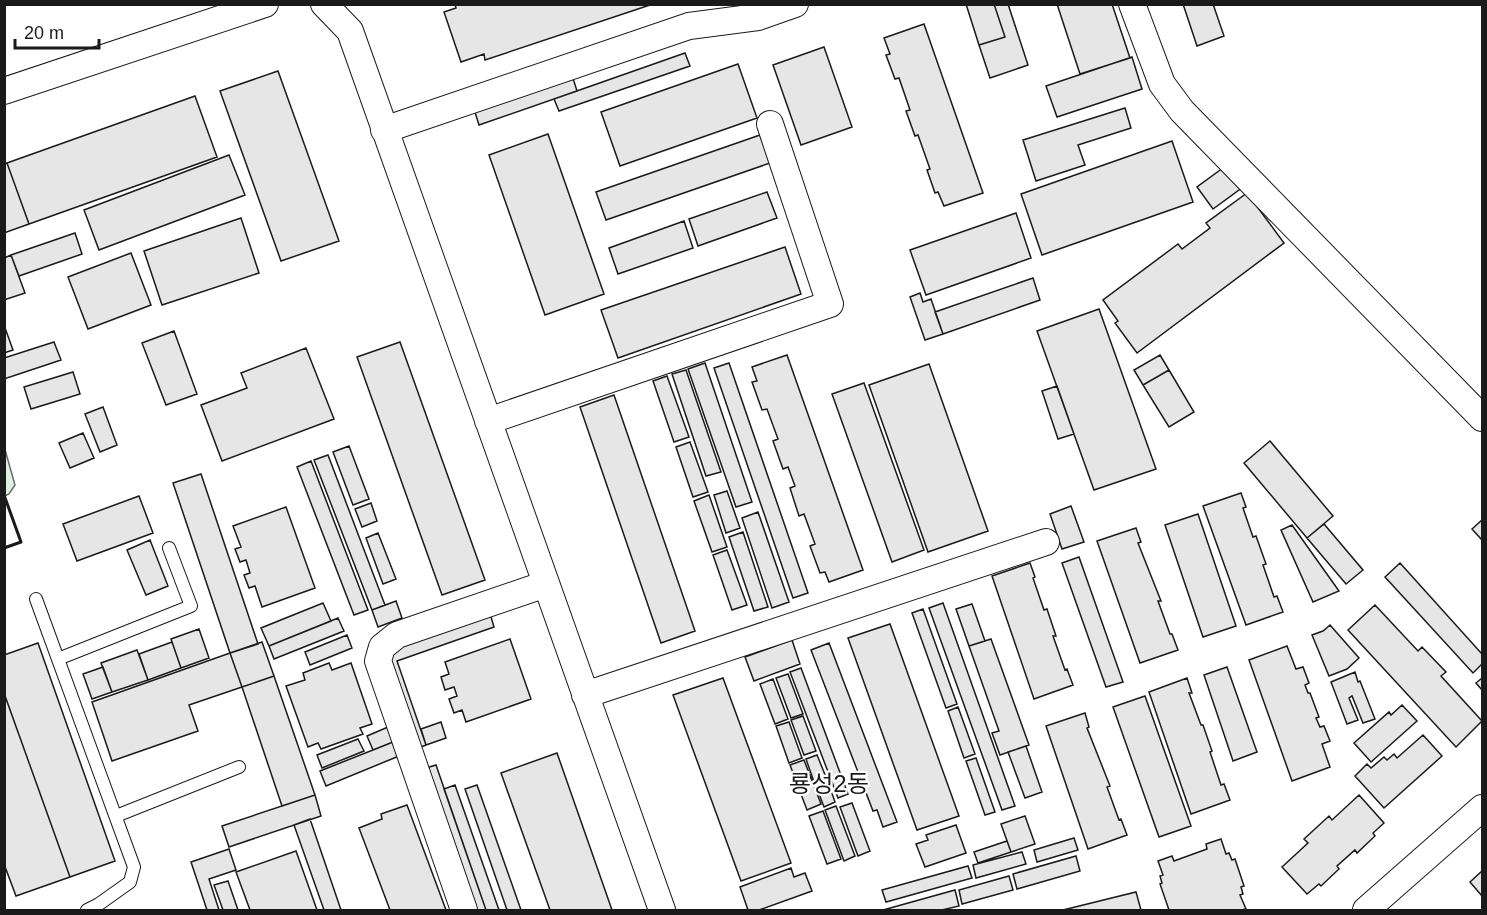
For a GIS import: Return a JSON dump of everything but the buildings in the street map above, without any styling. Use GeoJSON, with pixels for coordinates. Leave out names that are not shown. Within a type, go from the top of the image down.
{"type":"FeatureCollection","features":[{"type":"Feature","properties":{"kind":"street"},"geometry":{"type":"LineString","coordinates":[[4,91],[266,4]]}},
{"type":"Feature","properties":{"kind":"street"},"geometry":{"type":"LineString","coordinates":[[324,4],[350,31],[662,910]]}},
{"type":"Feature","properties":{"kind":"street"},"geometry":{"type":"LineString","coordinates":[[384,130],[689,26],[758,16],[795,4]]}},
{"type":"Feature","properties":{"kind":"street"},"geometry":{"type":"LineString","coordinates":[[1132,4],[1162,84],[1182,111],[1482,418]]}},
{"type":"Feature","properties":{"kind":"street"},"geometry":{"type":"LineString","coordinates":[[488,421],[830,304],[770,124]]}},
{"type":"Feature","properties":{"kind":"street"},"geometry":{"type":"LineString","coordinates":[[585,694],[1047,542]]}},
{"type":"Feature","properties":{"kind":"street"},"geometry":{"type":"LineString","coordinates":[[464,910],[378,661],[382,647],[397,636],[546,584]]}},
{"type":"Feature","properties":{"kind":"street"},"geometry":{"type":"LineString","coordinates":[[1366,910],[1482,808]]}},
{"type":"Feature","properties":{"kind":"lane"},"geometry":{"type":"LineString","coordinates":[[58,659],[190,606],[169,548]]}},
{"type":"Feature","properties":{"kind":"lane"},"geometry":{"type":"LineString","coordinates":[[36,599],[134,867],[130,882],[101,907],[87,910]]}},
{"type":"Feature","properties":{"kind":"lane"},"geometry":{"type":"LineString","coordinates":[[116,816],[239,766]]}},
{"type":"Feature","properties":{"kind":"green space"},"geometry":{"type":"Polygon","coordinates":[[[4,446],[15,485],[5,496],[4,446]]]}},
{"type":"Feature","properties":{"kind":"wall"},"geometry":{"type":"LineString","coordinates":[[4,495],[21,542],[4,548]]}},
{"type":"Feature","properties":{"kind":"district","name":"룡성2동"},"geometry":{"type":"Point","coordinates":[829,783]}}]}
